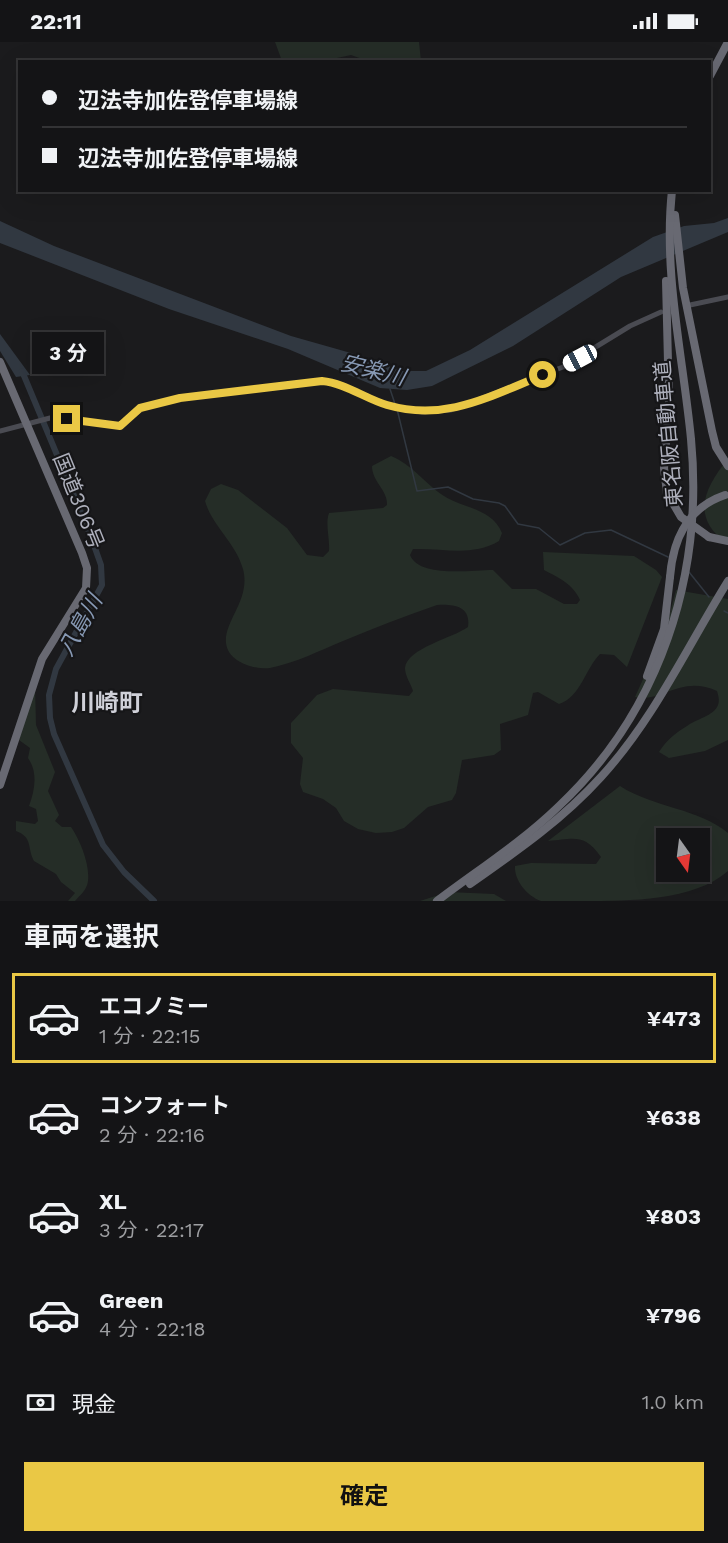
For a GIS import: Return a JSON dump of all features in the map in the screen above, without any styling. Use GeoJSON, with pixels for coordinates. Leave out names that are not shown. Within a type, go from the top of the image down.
{"type":"FeatureCollection","features":[{"type":"Feature","properties":{"kind":"highway"},"geometry":{"type":"LineString","coordinates":[[711,63],[722,42]]}},
{"type":"Feature","properties":{"kind":"highway"},"geometry":{"type":"LineString","coordinates":[[711,74],[728,42]]}},
{"type":"Feature","properties":{"kind":"highway","name":"東名阪自動車道"},"geometry":{"type":"LineString","coordinates":[[446,901],[552,819],[586,786],[610,757],[640,712],[658,678],[678,627],[691,567],[694,477],[673,278],[672,192]]}},
{"type":"Feature","properties":{"kind":"highway","name":"東名阪自動車道"},"geometry":{"type":"LineString","coordinates":[[671,216],[677,192]]}},
{"type":"Feature","properties":{"kind":"highway"},"geometry":{"type":"LineString","coordinates":[[673,278],[695,350],[716,447],[728,466]]}},
{"type":"Feature","properties":{"kind":"highway"},"geometry":{"type":"LineString","coordinates":[[673,278],[668,352],[669,412],[664,468],[667,493],[677,512],[691,526],[709,537],[728,541]]}},
{"type":"Feature","properties":{"kind":"highway","name":"国道306号"},"geometry":{"type":"LineString","coordinates":[[0,362],[82,553],[87,578],[81,599],[42,659],[0,785]]}},
{"type":"Feature","properties":{"kind":"highway"},"geometry":{"type":"LineString","coordinates":[[578,788],[617,735],[641,692],[664,629],[675,544],[685,524],[703,506],[727,495]]}},
{"type":"Feature","properties":{"kind":"highway","name":"東名阪自動車道"},"geometry":{"type":"LineString","coordinates":[[437,901],[529,833],[578,788],[613,745],[645,692],[672,628],[688,580]]}},
{"type":"Feature","properties":{"kind":"highway"},"geometry":{"type":"LineString","coordinates":[[467,885],[549,827],[603,776],[625,749],[666,688],[728,581]]}},
{"type":"Feature","properties":{"kind":"main road"},"geometry":{"type":"LineString","coordinates":[[690,305],[728,297]]}},
{"type":"Feature","properties":{"kind":"main road"},"geometry":{"type":"LineString","coordinates":[[0,431],[50,418],[120,426],[140,408],[180,398],[322,381],[334,383],[371,400],[393,407],[436,412],[466,405],[563,367],[630,326],[661,312]]}},
{"type":"Feature","properties":{"kind":"shaded area"},"geometry":{"type":"Polygon","coordinates":[[[275,42],[419,42],[421,60],[365,60],[351,55],[328,60],[282,60],[275,42]]]}},
{"type":"Feature","properties":{"kind":"shaded area"},"geometry":{"type":"Polygon","coordinates":[[[391,456],[406,464],[444,496],[492,518],[502,533],[499,541],[479,549],[458,551],[413,549],[410,555],[415,562],[424,567],[447,571],[493,570],[512,589],[536,589],[564,604],[577,604],[580,600],[569,586],[544,570],[543,552],[634,556],[656,570],[662,577],[627,667],[614,655],[600,654],[578,689],[566,700],[559,704],[538,692],[533,693],[528,715],[500,724],[501,750],[494,755],[462,760],[456,793],[452,800],[428,807],[404,828],[392,832],[376,833],[358,829],[344,821],[336,808],[323,799],[303,792],[300,784],[303,758],[291,743],[291,723],[317,695],[333,689],[409,696],[413,691],[405,671],[408,661],[422,649],[468,627],[467,615],[455,606],[437,605],[289,663],[270,668],[257,668],[243,663],[231,655],[228,650],[226,634],[241,600],[243,569],[205,501],[211,489],[221,484],[238,490],[287,528],[307,555],[323,557],[329,551],[327,522],[329,513],[383,508],[387,505],[385,495],[374,477],[372,466],[391,456]]]}},
{"type":"Feature","properties":{"kind":"shaded area"},"geometry":{"type":"Polygon","coordinates":[[[728,459],[728,544],[716,534],[709,524],[705,513],[705,503],[707,492],[728,459]]]}},
{"type":"Feature","properties":{"kind":"shaded area"},"geometry":{"type":"Polygon","coordinates":[[[676,590],[728,599],[728,740],[705,751],[669,758],[659,752],[665,744],[683,729],[713,712],[719,701],[717,691],[692,686],[653,697],[635,697],[666,628],[676,590]]]}},
{"type":"Feature","properties":{"kind":"shaded area"},"geometry":{"type":"Polygon","coordinates":[[[35,686],[36,725],[55,772],[48,791],[59,815],[55,821],[62,827],[71,827],[86,860],[87,884],[75,901],[68,901],[75,893],[61,882],[56,874],[34,861],[25,836],[16,831],[16,821],[35,824],[38,821],[36,809],[29,806],[34,781],[33,769],[28,758],[30,748],[19,740],[35,686]]]}},
{"type":"Feature","properties":{"kind":"shaded area"},"geometry":{"type":"Polygon","coordinates":[[[620,786],[647,799],[703,818],[728,833],[728,871],[714,881],[697,888],[660,897],[620,901],[541,901],[531,895],[522,887],[515,866],[531,863],[596,864],[601,857],[595,849],[584,841],[572,839],[548,841],[620,786]]]}},
{"type":"Feature","properties":{"kind":"shaded area"},"geometry":{"type":"Polygon","coordinates":[[[448,892],[494,894],[506,901],[420,901],[448,892]]]}},
{"type":"Feature","properties":{"kind":"water","name":"安楽川"},"geometry":{"type":"Polygon","coordinates":[[[728,218],[728,232],[621,277],[513,346],[432,386],[407,390],[380,388],[288,349],[169,309],[0,243],[0,221],[54,246],[291,336],[365,357],[402,371],[426,371],[470,350],[653,237],[684,226],[714,223],[728,218]]]}},
{"type":"Feature","properties":{"kind":"water"},"geometry":{"type":"Polygon","coordinates":[[[0,334],[30,375],[16,377],[0,351],[0,334]]]}},
{"type":"Feature","properties":{"kind":"waterway","name":"八島川"},"geometry":{"type":"LineString","coordinates":[[22,371],[101,565],[102,585],[56,669],[49,695],[50,718],[54,734],[103,845],[124,872],[154,901]]}},
{"type":"Feature","properties":{"kind":"waterway","name":"安楽川"},"geometry":{"type":"LineString","coordinates":[[390,389],[395,404]]}},
{"type":"Feature","properties":{"kind":"waterway"},"geometry":{"type":"LineString","coordinates":[[397,409],[417,491],[448,487],[473,499],[499,503],[505,506],[518,524],[539,528],[560,545],[585,533],[611,530],[668,557]]}},
{"type":"Feature","properties":{"kind":"waterway"},"geometry":{"type":"LineString","coordinates":[[689,572],[709,597]]}},
{"type":"Feature","properties":{"kind":"waterway"},"geometry":{"type":"LineString","coordinates":[[724,611],[728,613]]}},
{"type":"Feature","properties":{"kind":"district","name":"川崎町"},"geometry":{"type":"Point","coordinates":[107,703]}},
{"type":"Feature","properties":{"kind":"route"},"geometry":{"type":"LineString","coordinates":[[67,419],[120,426],[140,408],[148,405],[180,398],[322,381],[334,383],[388,405],[408,410],[436,412],[466,405],[543,375]]}}]}
